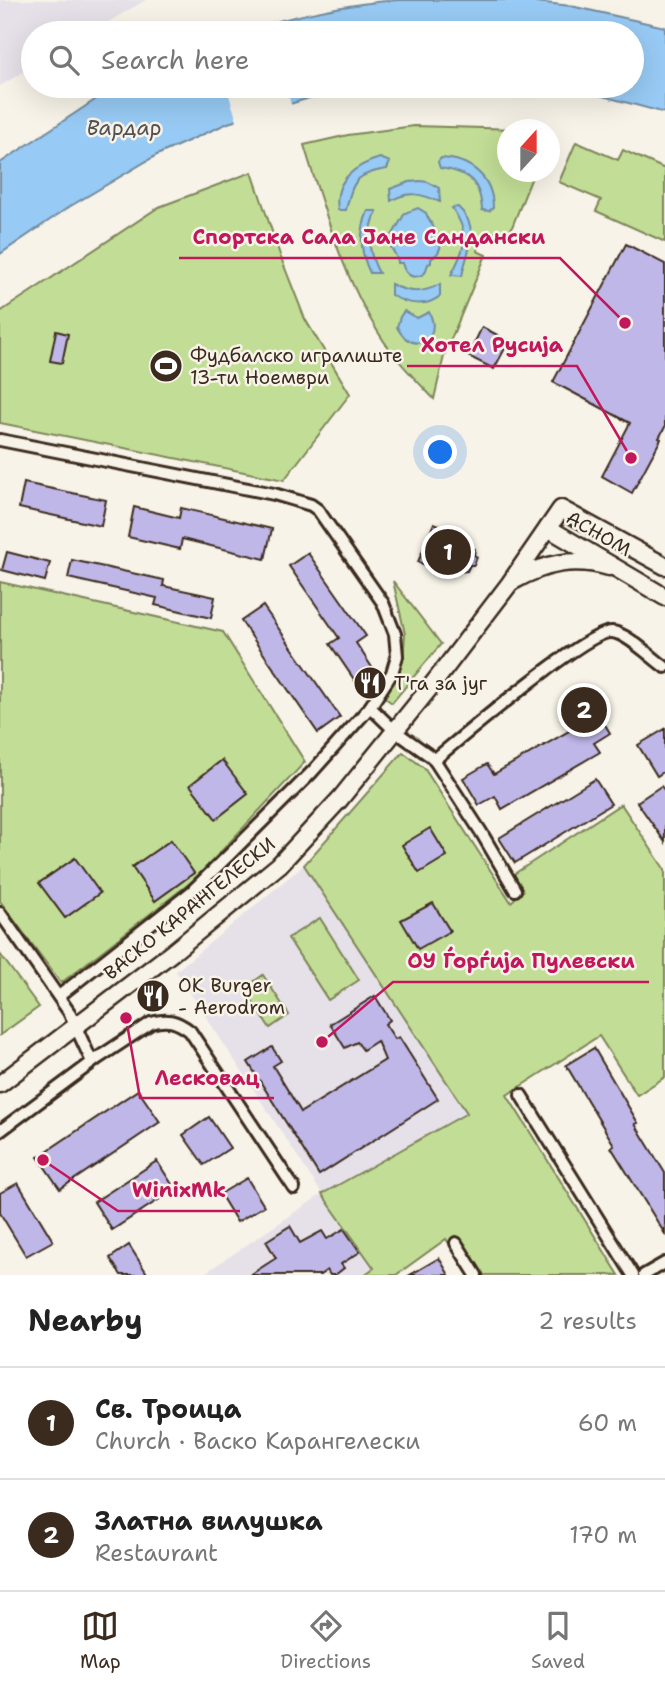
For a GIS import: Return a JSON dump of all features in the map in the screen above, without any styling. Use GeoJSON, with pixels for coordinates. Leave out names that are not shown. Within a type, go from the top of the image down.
{"type":"FeatureCollection","features":[{"type":"Feature","properties":{"kind":"street"},"geometry":{"type":"LineString","coordinates":[[0,440],[274,494],[311,505],[335,532],[383,603],[395,634],[397,656],[392,673],[370,707],[312,772],[190,893],[59,996]]}},
{"type":"Feature","properties":{"kind":"street","name":"ВАСКО КАРАНГЕЛЕСКИ"},"geometry":{"type":"LineString","coordinates":[[0,1084],[173,951],[279,865],[340,799],[395,731],[510,583],[561,509]]}},
{"type":"Feature","properties":{"kind":"street","name":"АСНОМ"},"geometry":{"type":"LineString","coordinates":[[561,509],[665,566]]}},
{"type":"Feature","properties":{"kind":"street","name":"АСНОМ"},"geometry":{"type":"LineString","coordinates":[[548,528],[665,597]]}},
{"type":"Feature","properties":{"kind":"street"},"geometry":{"type":"LineString","coordinates":[[510,583],[534,570],[560,562],[597,564],[631,575]]}},
{"type":"Feature","properties":{"kind":"street"},"geometry":{"type":"LineString","coordinates":[[434,760],[576,647],[594,636],[605,632],[620,635],[665,667]]}},
{"type":"Feature","properties":{"kind":"street"},"geometry":{"type":"LineString","coordinates":[[370,707],[395,731],[434,760],[515,890]]}},
{"type":"Feature","properties":{"kind":"street"},"geometry":{"type":"LineString","coordinates":[[0,913],[59,996],[76,1024],[92,1062]]}},
{"type":"Feature","properties":{"kind":"street"},"geometry":{"type":"LineString","coordinates":[[0,1131],[92,1062],[151,1023],[177,1020],[190,1031],[294,1188]]}},
{"type":"Feature","properties":{"kind":"street"},"geometry":{"type":"LineString","coordinates":[[521,1095],[633,1275]]}},
{"type":"Feature","properties":{"kind":"street"},"geometry":{"type":"LineString","coordinates":[[456,1243],[475,1275]]}},
{"type":"Feature","properties":{"kind":"street"},"geometry":{"type":"LineString","coordinates":[[644,1275],[665,1263]]}},
{"type":"Feature","properties":{"kind":"shaded area"},"geometry":{"type":"Polygon","coordinates":[[[0,0],[146,0],[110,21],[21,21],[21,73],[0,86],[0,0]]]}},
{"type":"Feature","properties":{"kind":"shaded area"},"geometry":{"type":"Polygon","coordinates":[[[304,865],[467,1113],[323,1194],[374,1268],[364,1275],[206,1275],[205,1273],[322,1194],[176,971],[304,865]]]}},
{"type":"Feature","properties":{"kind":"green space"},"geometry":{"type":"Polygon","coordinates":[[[414,126],[497,128],[497,182],[530,182],[508,237],[487,230],[477,251],[486,255],[444,356],[434,399],[390,350],[361,302],[339,251],[321,198],[304,145],[348,135],[414,126]]]}},
{"type":"Feature","properties":{"kind":"green space"},"geometry":{"type":"Polygon","coordinates":[[[576,142],[618,160],[623,150],[665,169],[665,242],[596,211],[601,200],[559,182],[576,142]]]}},
{"type":"Feature","properties":{"kind":"green space"},"geometry":{"type":"Polygon","coordinates":[[[252,172],[305,319],[350,394],[284,480],[0,423],[0,312],[159,207],[252,172]]]}},
{"type":"Feature","properties":{"kind":"green space"},"geometry":{"type":"Polygon","coordinates":[[[393,581],[441,644],[392,703],[384,697],[403,662],[405,634],[393,581]]]}},
{"type":"Feature","properties":{"kind":"green space"},"geometry":{"type":"Polygon","coordinates":[[[0,582],[223,632],[305,762],[195,879],[61,983],[0,901],[0,582]]]}},
{"type":"Feature","properties":{"kind":"green space"},"geometry":{"type":"Polygon","coordinates":[[[403,752],[424,768],[511,902],[523,891],[514,874],[621,804],[665,870],[665,1077],[637,1095],[599,1036],[507,1095],[619,1275],[470,1275],[446,1239],[396,1275],[364,1275],[374,1268],[322,1194],[467,1113],[304,865],[403,752]]]}},
{"type":"Feature","properties":{"kind":"green space"},"geometry":{"type":"Polygon","coordinates":[[[320,918],[359,980],[328,1000],[288,938],[320,918]]]}},
{"type":"Feature","properties":{"kind":"green space"},"geometry":{"type":"Polygon","coordinates":[[[0,954],[39,1007],[0,1035],[0,954]]]}},
{"type":"Feature","properties":{"kind":"green space"},"geometry":{"type":"Polygon","coordinates":[[[263,975],[289,1015],[270,1028],[244,989],[263,975]]]}},
{"type":"Feature","properties":{"kind":"water"},"geometry":{"type":"Polygon","coordinates":[[[519,0],[571,6],[638,21],[279,21],[377,2],[519,0]]]}},
{"type":"Feature","properties":{"kind":"water"},"geometry":{"type":"Polygon","coordinates":[[[644,22],[665,27],[665,113],[610,98],[644,98],[644,22]]]}},
{"type":"Feature","properties":{"kind":"water","name":"Вардар"},"geometry":{"type":"Polygon","coordinates":[[[98,98],[309,98],[228,123],[157,155],[69,207],[0,254],[0,163],[98,98]]]}},
{"type":"Feature","properties":{"kind":"water"},"geometry":{"type":"Polygon","coordinates":[[[380,158],[390,162],[387,169],[368,173],[357,180],[346,210],[338,210],[337,200],[342,183],[354,170],[380,158]]]}},
{"type":"Feature","properties":{"kind":"water"},"geometry":{"type":"Polygon","coordinates":[[[441,158],[461,162],[478,172],[489,187],[493,208],[489,211],[482,210],[475,185],[465,175],[440,168],[438,162],[441,158]]]}},
{"type":"Feature","properties":{"kind":"water"},"geometry":{"type":"Polygon","coordinates":[[[420,181],[439,188],[440,202],[415,194],[403,195],[391,201],[390,189],[420,181]]]}},
{"type":"Feature","properties":{"kind":"water"},"geometry":{"type":"Polygon","coordinates":[[[458,207],[465,215],[471,232],[462,276],[451,275],[464,242],[462,226],[452,208],[458,207]]]}},
{"type":"Feature","properties":{"kind":"water"},"geometry":{"type":"Polygon","coordinates":[[[418,208],[426,213],[439,236],[440,248],[425,273],[413,277],[407,274],[402,263],[398,263],[389,241],[405,213],[418,208]]]}},
{"type":"Feature","properties":{"kind":"water"},"geometry":{"type":"Polygon","coordinates":[[[368,211],[377,211],[371,227],[370,242],[372,257],[379,273],[370,273],[364,258],[362,235],[368,211]]]}},
{"type":"Feature","properties":{"kind":"water"},"geometry":{"type":"Polygon","coordinates":[[[391,284],[416,291],[440,284],[440,296],[422,303],[403,301],[391,295],[391,284]]]}},
{"type":"Feature","properties":{"kind":"water"},"geometry":{"type":"Polygon","coordinates":[[[404,311],[417,318],[429,312],[433,322],[429,337],[417,343],[403,336],[397,327],[404,311]]]}},
{"type":"Feature","properties":{"kind":"pier"},"geometry":{"type":"Polygon","coordinates":[[[230,98],[289,98],[292,107],[238,124],[230,98]]]}},
{"type":"Feature","properties":{"kind":"building"},"geometry":{"type":"Polygon","coordinates":[[[626,244],[665,264],[665,427],[632,493],[602,476],[630,423],[553,382],[626,244]]]}},
{"type":"Feature","properties":{"kind":"building"},"geometry":{"type":"Polygon","coordinates":[[[482,327],[509,341],[494,369],[468,356],[482,327]]]}},
{"type":"Feature","properties":{"kind":"building"},"geometry":{"type":"Polygon","coordinates":[[[56,331],[68,334],[62,363],[50,361],[56,331]]]}},
{"type":"Feature","properties":{"kind":"building"},"geometry":{"type":"Polygon","coordinates":[[[24,483],[106,500],[101,526],[19,508],[24,483]]]}},
{"type":"Feature","properties":{"kind":"building"},"geometry":{"type":"Polygon","coordinates":[[[134,507],[179,518],[181,508],[272,529],[265,559],[182,539],[180,549],[128,537],[134,507]]]}},
{"type":"Feature","properties":{"kind":"building"},"geometry":{"type":"Polygon","coordinates":[[[434,523],[467,536],[464,544],[475,549],[474,555],[477,557],[474,565],[470,565],[467,571],[454,572],[452,576],[418,562],[434,523]]]}},
{"type":"Feature","properties":{"kind":"building"},"geometry":{"type":"Polygon","coordinates":[[[7,552],[50,563],[45,581],[2,570],[7,552]]]}},
{"type":"Feature","properties":{"kind":"building"},"geometry":{"type":"Polygon","coordinates":[[[308,553],[366,636],[356,643],[379,678],[373,688],[364,694],[330,644],[339,638],[289,566],[308,553]]]}},
{"type":"Feature","properties":{"kind":"building"},"geometry":{"type":"Polygon","coordinates":[[[72,560],[164,580],[163,586],[215,597],[211,618],[155,605],[157,598],[68,578],[72,560]]]}},
{"type":"Feature","properties":{"kind":"building"},"geometry":{"type":"Polygon","coordinates":[[[263,606],[340,717],[318,733],[241,621],[263,606]]]}},
{"type":"Feature","properties":{"kind":"building"},"geometry":{"type":"Polygon","coordinates":[[[592,703],[610,733],[594,743],[600,752],[502,809],[495,796],[479,805],[463,778],[487,764],[494,774],[581,724],[575,713],[592,703]]]}},
{"type":"Feature","properties":{"kind":"building"},"geometry":{"type":"Polygon","coordinates":[[[665,729],[665,771],[657,776],[638,745],[665,729]]]}},
{"type":"Feature","properties":{"kind":"building"},"geometry":{"type":"Polygon","coordinates":[[[222,760],[248,794],[216,819],[190,785],[222,760]]]}},
{"type":"Feature","properties":{"kind":"building"},"geometry":{"type":"Polygon","coordinates":[[[595,779],[611,804],[515,863],[499,838],[595,779]]]}},
{"type":"Feature","properties":{"kind":"building"},"geometry":{"type":"Polygon","coordinates":[[[661,786],[665,791],[665,842],[637,802],[661,786]]]}},
{"type":"Feature","properties":{"kind":"building"},"geometry":{"type":"Polygon","coordinates":[[[430,828],[447,856],[419,873],[402,845],[430,828]]]}},
{"type":"Feature","properties":{"kind":"building"},"geometry":{"type":"Polygon","coordinates":[[[171,840],[194,873],[155,901],[132,867],[171,840]]]}},
{"type":"Feature","properties":{"kind":"building"},"geometry":{"type":"Polygon","coordinates":[[[75,858],[100,893],[65,918],[39,883],[75,858]]]}},
{"type":"Feature","properties":{"kind":"building"},"geometry":{"type":"Polygon","coordinates":[[[433,903],[450,931],[418,949],[401,920],[433,903]]]}},
{"type":"Feature","properties":{"kind":"building"},"geometry":{"type":"Polygon","coordinates":[[[375,996],[390,1020],[385,1024],[395,1039],[399,1037],[438,1099],[319,1175],[248,1062],[272,1047],[281,1061],[273,1066],[301,1112],[385,1060],[377,1041],[363,1050],[357,1042],[345,1048],[330,1024],[375,996]]]}},
{"type":"Feature","properties":{"kind":"building"},"geometry":{"type":"Polygon","coordinates":[[[594,1048],[665,1173],[665,1234],[611,1147],[614,1145],[566,1065],[594,1048]]]}},
{"type":"Feature","properties":{"kind":"building"},"geometry":{"type":"Polygon","coordinates":[[[138,1090],[160,1122],[60,1189],[38,1157],[138,1090]]]}},
{"type":"Feature","properties":{"kind":"building"},"geometry":{"type":"Polygon","coordinates":[[[209,1117],[230,1148],[204,1165],[183,1135],[209,1117]]]}},
{"type":"Feature","properties":{"kind":"building"},"geometry":{"type":"Polygon","coordinates":[[[157,1161],[175,1189],[112,1230],[94,1202],[157,1161]]]}},
{"type":"Feature","properties":{"kind":"building"},"geometry":{"type":"Polygon","coordinates":[[[247,1178],[264,1206],[237,1222],[220,1194],[247,1178]]]}},
{"type":"Feature","properties":{"kind":"building"},"geometry":{"type":"Polygon","coordinates":[[[18,1183],[53,1241],[26,1256],[0,1213],[0,1193],[18,1183]]]}},
{"type":"Feature","properties":{"kind":"building"},"geometry":{"type":"Polygon","coordinates":[[[290,1226],[300,1243],[322,1231],[327,1239],[344,1229],[360,1252],[341,1264],[344,1268],[335,1275],[330,1275],[327,1270],[320,1275],[250,1275],[276,1258],[266,1241],[290,1226]]]}},
{"type":"Feature","properties":{"kind":"building"},"geometry":{"type":"Polygon","coordinates":[[[129,1245],[148,1275],[121,1275],[110,1258],[129,1245]]]}},
{"type":"Feature","properties":{"kind":"building"},"geometry":{"type":"Polygon","coordinates":[[[439,1258],[449,1275],[410,1275],[439,1258]]]}},
{"type":"Feature","properties":{"kind":"place","name":"Спортска Сала Јане Сандански"},"geometry":{"type":"Point","coordinates":[625,323]}},
{"type":"Feature","properties":{"kind":"place","name":"Фудбалско игралиште 13-ти Ноември"},"geometry":{"type":"Point","coordinates":[166,366]}},
{"type":"Feature","properties":{"kind":"place","name":"Хотел Русија"},"geometry":{"type":"Point","coordinates":[631,458]}},
{"type":"Feature","properties":{"kind":"place","name":"Св. Троица"},"geometry":{"type":"Point","coordinates":[448,552]}},
{"type":"Feature","properties":{"kind":"place","name":"Т'га за југ"},"geometry":{"type":"Point","coordinates":[370,683]}},
{"type":"Feature","properties":{"kind":"place","name":"Златна вилушка"},"geometry":{"type":"Point","coordinates":[584,710]}},
{"type":"Feature","properties":{"kind":"place","name":"OK Burger - Aerodrom"},"geometry":{"type":"Point","coordinates":[153,996]}},
{"type":"Feature","properties":{"kind":"place","name":"Лесковац"},"geometry":{"type":"Point","coordinates":[126,1018]}},
{"type":"Feature","properties":{"kind":"place","name":"ОУ Ѓорѓија Пулевски"},"geometry":{"type":"Point","coordinates":[322,1042]}},
{"type":"Feature","properties":{"kind":"place","name":"WinixMk"},"geometry":{"type":"Point","coordinates":[43,1160]}}]}
